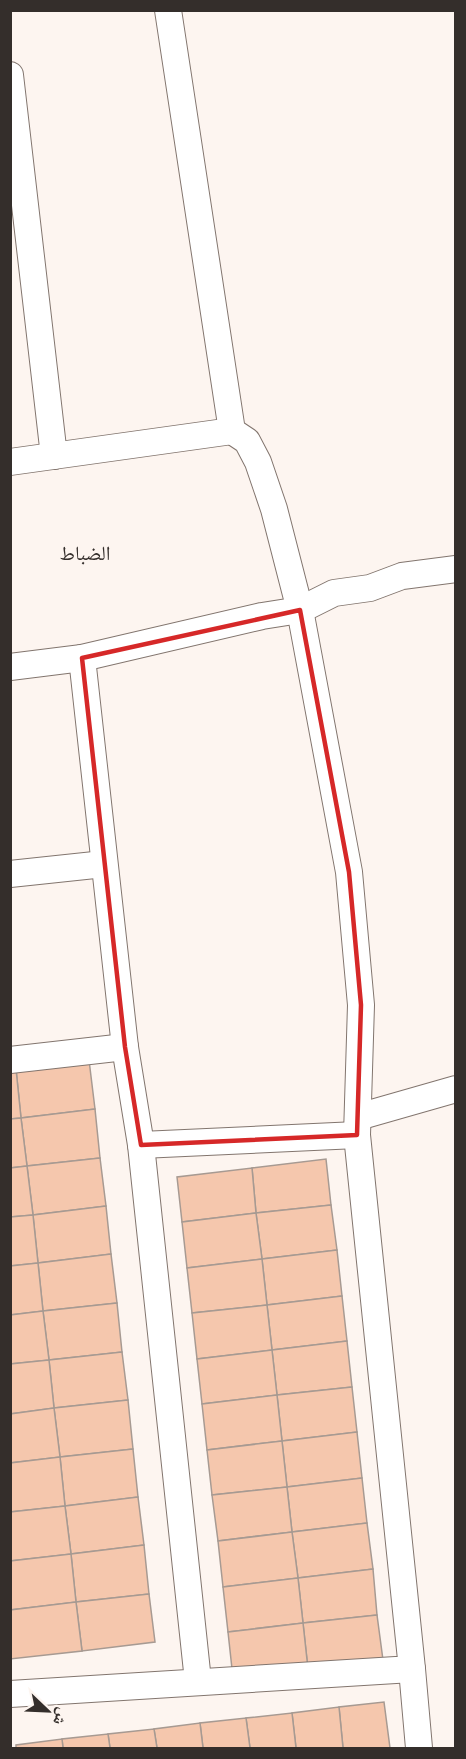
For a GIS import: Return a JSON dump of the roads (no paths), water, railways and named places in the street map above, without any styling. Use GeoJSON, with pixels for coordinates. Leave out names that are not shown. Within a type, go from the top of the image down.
{"type":"FeatureCollection","features":[{"type":"Feature","properties":{"kind":"street"},"geometry":{"type":"LineString","coordinates":[[168,10],[232,432]]}},
{"type":"Feature","properties":{"kind":"street"},"geometry":{"type":"LineString","coordinates":[[10,75],[54,456]]}},
{"type":"Feature","properties":{"kind":"street"},"geometry":{"type":"LineString","coordinates":[[10,462],[232,432],[247,441],[258,462],[274,509],[300,610],[349,872],[361,1005],[358,1126],[419,1749]]}},
{"type":"Feature","properties":{"kind":"street"},"geometry":{"type":"LineString","coordinates":[[10,667],[82,658],[262,616],[300,610],[334,593],[370,588],[417,573],[456,569]]}},
{"type":"Feature","properties":{"kind":"street"},"geometry":{"type":"LineString","coordinates":[[82,658],[125,1047],[141,1145],[198,1681]]}},
{"type":"Feature","properties":{"kind":"street"},"geometry":{"type":"LineString","coordinates":[[10,874],[104,864]]}},
{"type":"Feature","properties":{"kind":"street"},"geometry":{"type":"LineString","coordinates":[[10,1060],[125,1047]]}},
{"type":"Feature","properties":{"kind":"street"},"geometry":{"type":"LineString","coordinates":[[141,1145],[358,1126],[456,1089]]}},
{"type":"Feature","properties":{"kind":"street"},"geometry":{"type":"LineString","coordinates":[[10,1694],[412,1669]]}},
{"type":"Feature","properties":{"kind":"district","name":"الضباط"},"geometry":{"type":"Point","coordinates":[85,553]}}]}
